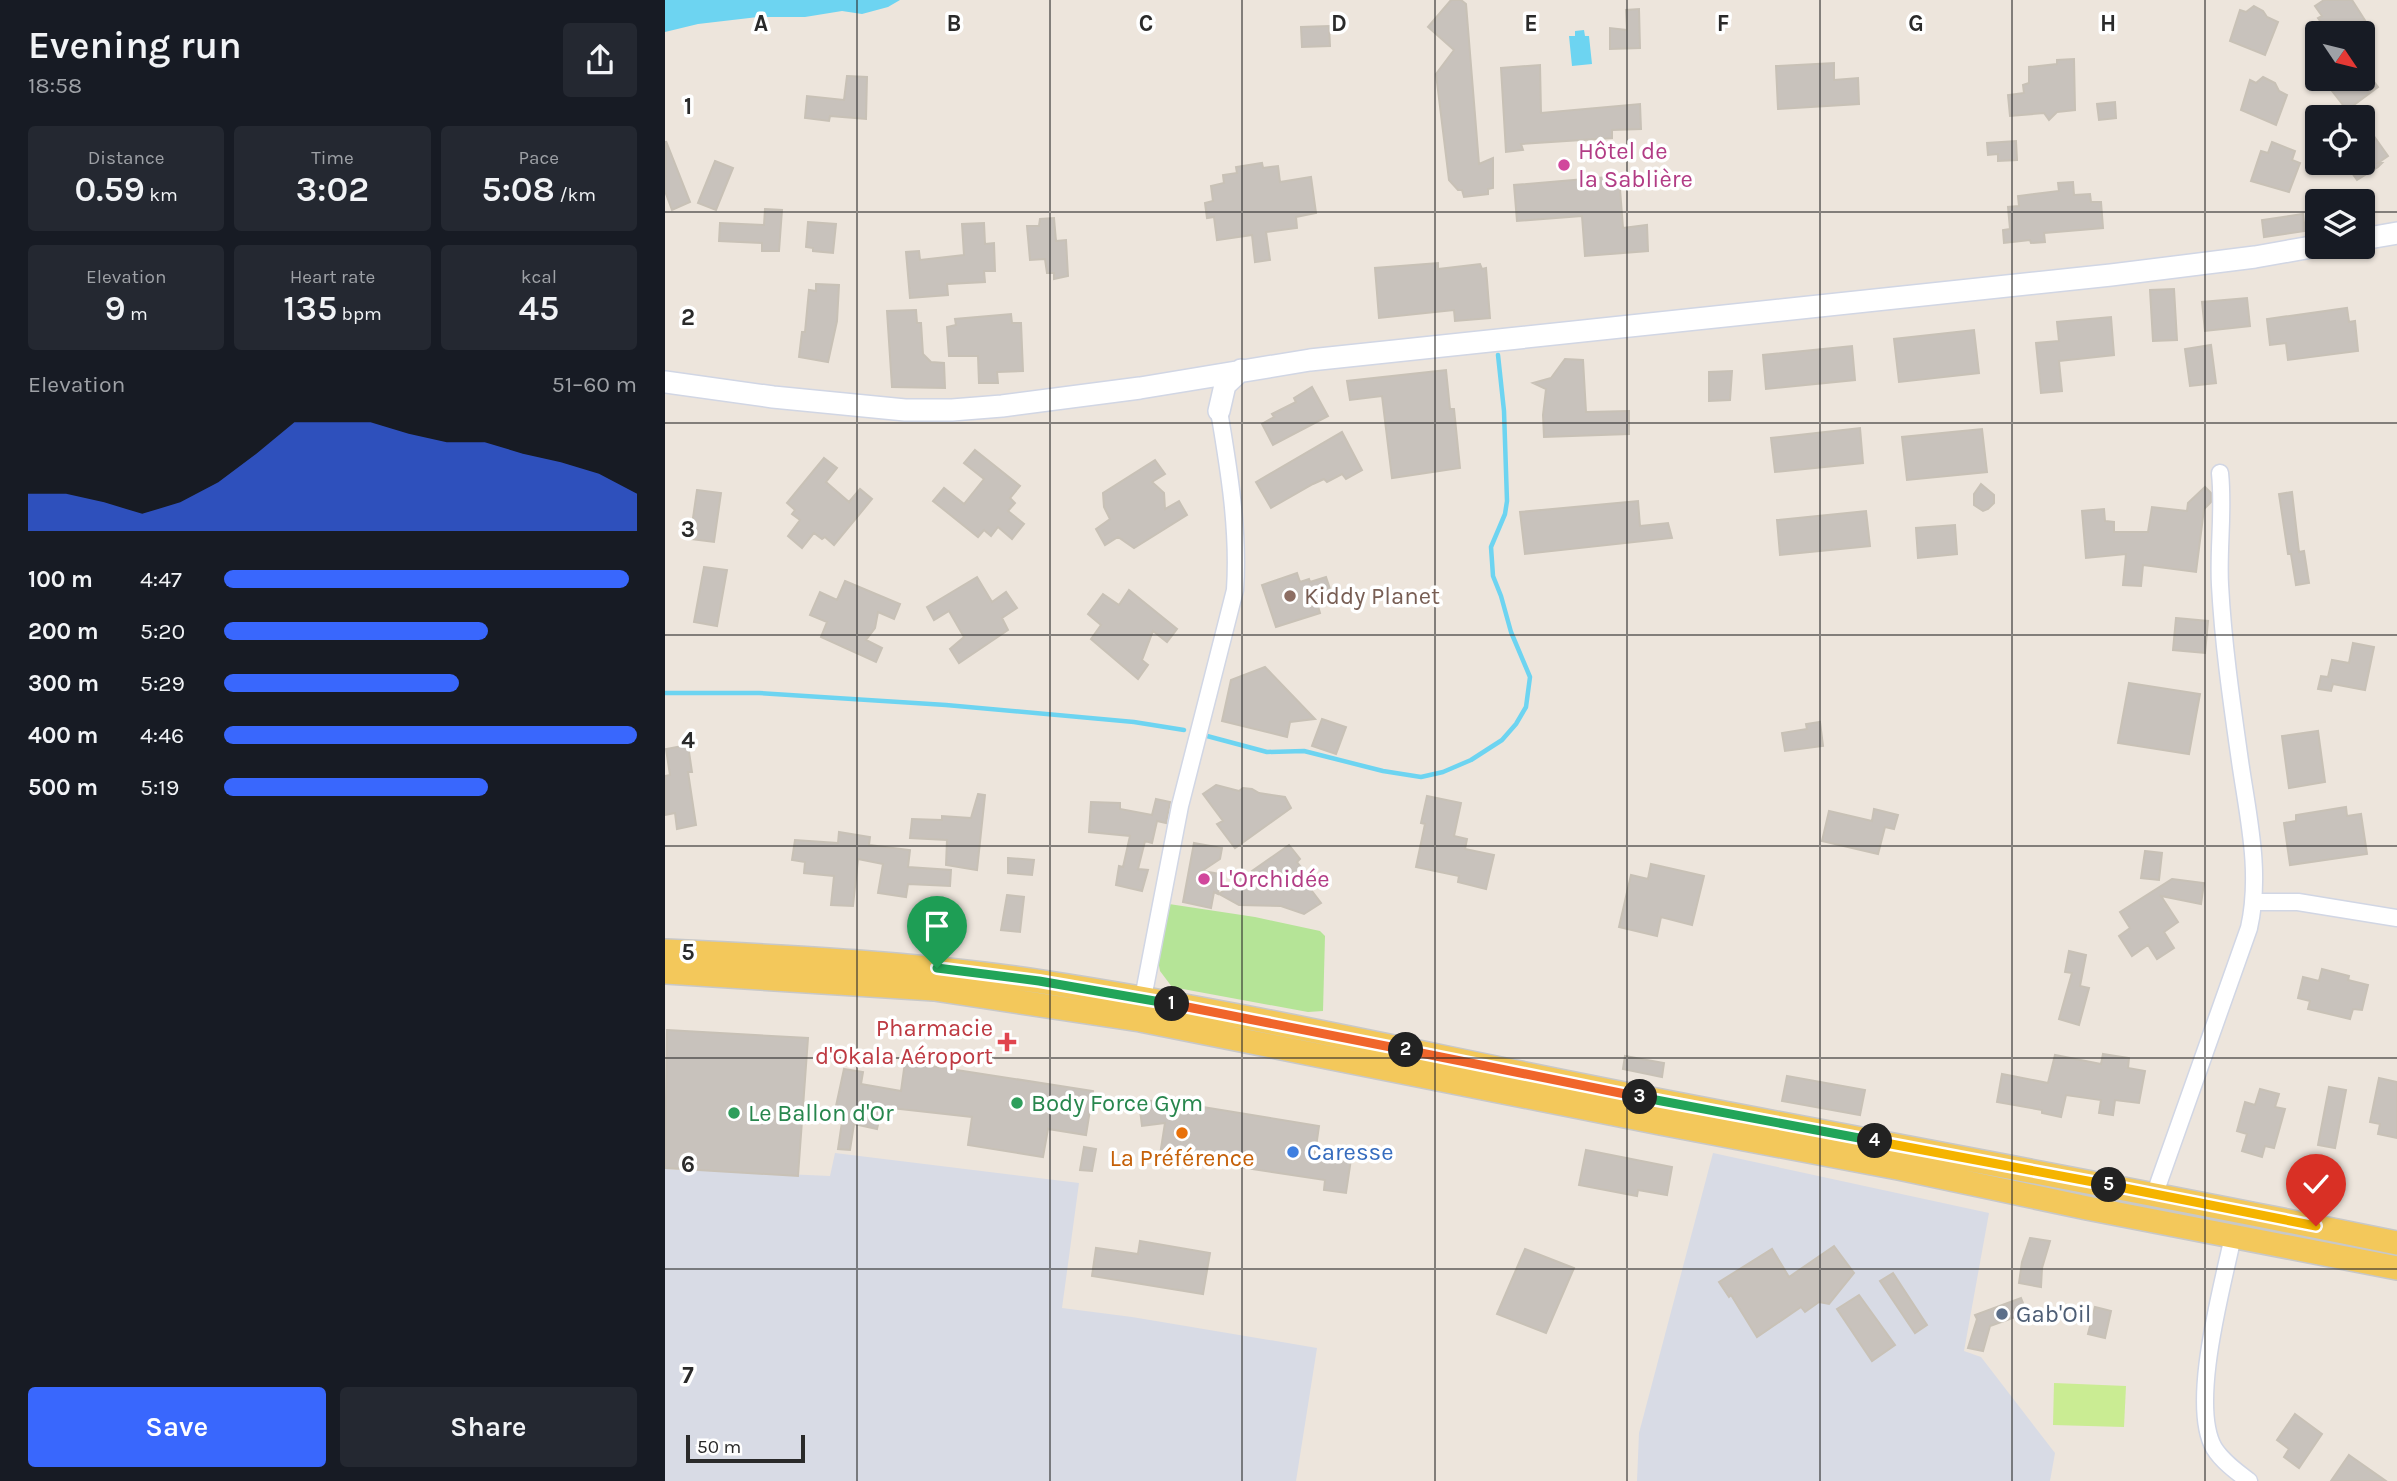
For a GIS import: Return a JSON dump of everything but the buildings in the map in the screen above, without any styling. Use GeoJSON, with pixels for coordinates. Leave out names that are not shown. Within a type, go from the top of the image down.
{"type":"FeatureCollection","features":[{"type":"Feature","properties":{"kind":"main road"},"geometry":{"type":"LineString","coordinates":[[2375,237],[2397,233]]}},
{"type":"Feature","properties":{"kind":"main road"},"geometry":{"type":"LineString","coordinates":[[665,382],[859,406],[952,410],[1060,400],[1310,359],[2097,277],[2305,248]]}},
{"type":"Feature","properties":{"kind":"main road"},"geometry":{"type":"LineString","coordinates":[[1219,411],[1225,385],[1241,370]]}},
{"type":"Feature","properties":{"kind":"main road"},"geometry":{"type":"LineString","coordinates":[[1190,379],[1207,389],[1219,411]]}},
{"type":"Feature","properties":{"kind":"main road"},"geometry":{"type":"LineString","coordinates":[[665,951],[937,968],[1143,998],[1660,1101],[2155,1193],[2397,1243]]}},
{"type":"Feature","properties":{"kind":"main road"},"geometry":{"type":"LineString","coordinates":[[665,972],[934,989],[1140,1020],[2397,1268]]}},
{"type":"Feature","properties":{"kind":"street"},"geometry":{"type":"LineString","coordinates":[[1143,998],[1180,806],[1235,590],[1235,524],[1219,411]]}},
{"type":"Feature","properties":{"kind":"street"},"geometry":{"type":"LineString","coordinates":[[2155,1193],[2249,928],[2255,902],[2253,850],[2220,585],[2220,473]]}},
{"type":"Feature","properties":{"kind":"street"},"geometry":{"type":"LineString","coordinates":[[2255,902],[2298,902],[2397,918]]}},
{"type":"Feature","properties":{"kind":"street"},"geometry":{"type":"LineString","coordinates":[[2233,1236],[2212,1340],[2205,1400],[2207,1427],[2214,1448],[2249,1481]]}},
{"type":"Feature","properties":{"kind":"shaded area"},"geometry":{"type":"Polygon","coordinates":[[[835,1153],[1079,1183],[1062,1308],[1317,1348],[1296,1481],[665,1481],[665,1169],[830,1176],[835,1153]]]}},
{"type":"Feature","properties":{"kind":"shaded area"},"geometry":{"type":"Polygon","coordinates":[[[1713,1153],[1989,1213],[1964,1351],[1981,1357],[2055,1453],[2050,1481],[1637,1481],[1639,1433],[1713,1153]]]}},
{"type":"Feature","properties":{"kind":"green space"},"geometry":{"type":"Polygon","coordinates":[[[1169,904],[1255,917],[1320,931],[1325,936],[1323,1011],[1308,1012],[1172,987],[1160,971],[1158,960],[1169,904]]]}},
{"type":"Feature","properties":{"kind":"green space"},"geometry":{"type":"Polygon","coordinates":[[[2054,1383],[2126,1386],[2124,1427],[2053,1425],[2054,1383]]]}},
{"type":"Feature","properties":{"kind":"water"},"geometry":{"type":"Polygon","coordinates":[[[665,0],[900,0],[888,7],[862,14],[842,11],[805,17],[758,17],[698,24],[665,32],[665,0]]]}},
{"type":"Feature","properties":{"kind":"water"},"geometry":{"type":"Polygon","coordinates":[[[1584,30],[1585,36],[1589,36],[1592,64],[1572,66],[1569,36],[1575,36],[1575,31],[1584,30]]]}},
{"type":"Feature","properties":{"kind":"waterway"},"geometry":{"type":"LineString","coordinates":[[1207,736],[1267,752],[1304,751],[1383,771],[1421,777],[1443,772],[1471,760],[1502,740],[1516,724],[1526,707],[1530,677],[1511,632],[1493,576],[1491,547],[1505,514],[1507,501],[1504,411],[1498,355]]}},
{"type":"Feature","properties":{"kind":"waterway"},"geometry":{"type":"LineString","coordinates":[[665,693],[759,693],[946,705],[1134,722],[1184,730]]}},
{"type":"Feature","properties":{"kind":"place","name":"Hôtel de la Sablière"},"geometry":{"type":"Point","coordinates":[1564,165]}},
{"type":"Feature","properties":{"kind":"place","name":"Kiddy Planet"},"geometry":{"type":"Point","coordinates":[1290,596]}},
{"type":"Feature","properties":{"kind":"place","name":"L'Orchidée"},"geometry":{"type":"Point","coordinates":[1204,879]}},
{"type":"Feature","properties":{"kind":"place","name":"Pharmacie d'Okala Aéroport"},"geometry":{"type":"Point","coordinates":[1007,1042]}},
{"type":"Feature","properties":{"kind":"place","name":"Body Force Gym"},"geometry":{"type":"Point","coordinates":[1017,1103]}},
{"type":"Feature","properties":{"kind":"place","name":"Le Ballon d'Or"},"geometry":{"type":"Point","coordinates":[734,1113]}},
{"type":"Feature","properties":{"kind":"place","name":"La Préférence"},"geometry":{"type":"Point","coordinates":[1182,1133]}},
{"type":"Feature","properties":{"kind":"place","name":"Caresse"},"geometry":{"type":"Point","coordinates":[1293,1152]}},
{"type":"Feature","properties":{"kind":"place","name":"Gab'Oil"},"geometry":{"type":"Point","coordinates":[2002,1314]}},
{"type":"Feature","properties":{"kind":"route"},"geometry":{"type":"LineString","coordinates":[[937,968],[1143,998],[1649,1099],[2155,1193],[2316,1226]]}}]}
